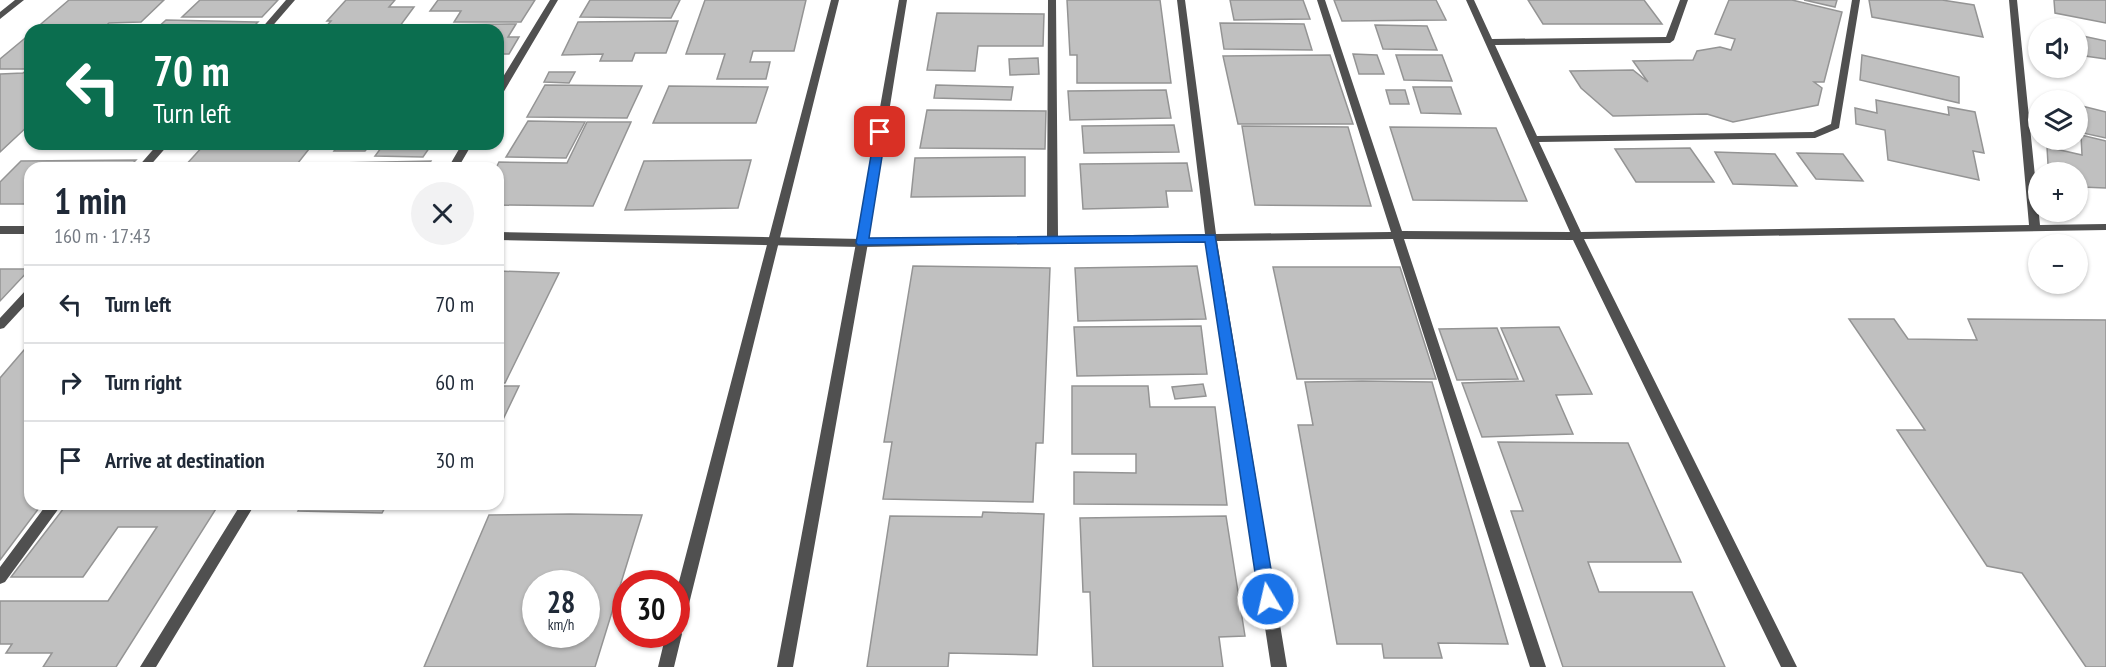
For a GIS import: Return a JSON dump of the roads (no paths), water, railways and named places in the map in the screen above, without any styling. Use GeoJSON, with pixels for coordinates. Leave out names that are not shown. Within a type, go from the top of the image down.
{"type":"FeatureCollection","features":[{"type":"Feature","properties":{"kind":"street"},"geometry":{"type":"LineString","coordinates":[[0,16],[20,0]]}},
{"type":"Feature","properties":{"kind":"street"},"geometry":{"type":"LineString","coordinates":[[269,24],[291,0]]}},
{"type":"Feature","properties":{"kind":"street"},"geometry":{"type":"LineString","coordinates":[[504,83],[554,0]]}},
{"type":"Feature","properties":{"kind":"street"},"geometry":{"type":"LineString","coordinates":[[690,570],[835,0]]}},
{"type":"Feature","properties":{"kind":"street"},"geometry":{"type":"LineString","coordinates":[[785,667],[862,243],[903,0]]}},
{"type":"Feature","properties":{"kind":"street"},"geometry":{"type":"LineString","coordinates":[[1052,0],[1053,240]]}},
{"type":"Feature","properties":{"kind":"street"},"geometry":{"type":"LineString","coordinates":[[1181,0],[1211,238],[1279,667]]}},
{"type":"Feature","properties":{"kind":"street"},"geometry":{"type":"LineString","coordinates":[[1321,0],[1538,667]]}},
{"type":"Feature","properties":{"kind":"street"},"geometry":{"type":"LineString","coordinates":[[1470,0],[1577,236],[1789,667]]}},
{"type":"Feature","properties":{"kind":"street"},"geometry":{"type":"LineString","coordinates":[[1488,42],[1670,40],[1684,0]]}},
{"type":"Feature","properties":{"kind":"street"},"geometry":{"type":"LineString","coordinates":[[1533,139],[1815,135],[1836,126],[1856,0]]}},
{"type":"Feature","properties":{"kind":"street"},"geometry":{"type":"LineString","coordinates":[[2013,0],[2035,228]]}},
{"type":"Feature","properties":{"kind":"street"},"geometry":{"type":"LineString","coordinates":[[148,162],[158,150]]}},
{"type":"Feature","properties":{"kind":"street"},"geometry":{"type":"LineString","coordinates":[[504,236],[862,243],[1398,235],[1577,236],[2106,227]]}},
{"type":"Feature","properties":{"kind":"street"},"geometry":{"type":"LineString","coordinates":[[0,230],[24,230]]}},
{"type":"Feature","properties":{"kind":"street"},"geometry":{"type":"LineString","coordinates":[[0,325],[24,299]]}},
{"type":"Feature","properties":{"kind":"street"},"geometry":{"type":"LineString","coordinates":[[0,578],[51,510]]}},
{"type":"Feature","properties":{"kind":"street"},"geometry":{"type":"LineString","coordinates":[[148,667],[244,510]]}},
{"type":"Feature","properties":{"kind":"street"},"geometry":{"type":"LineString","coordinates":[[666,667],[671,648]]}}]}
